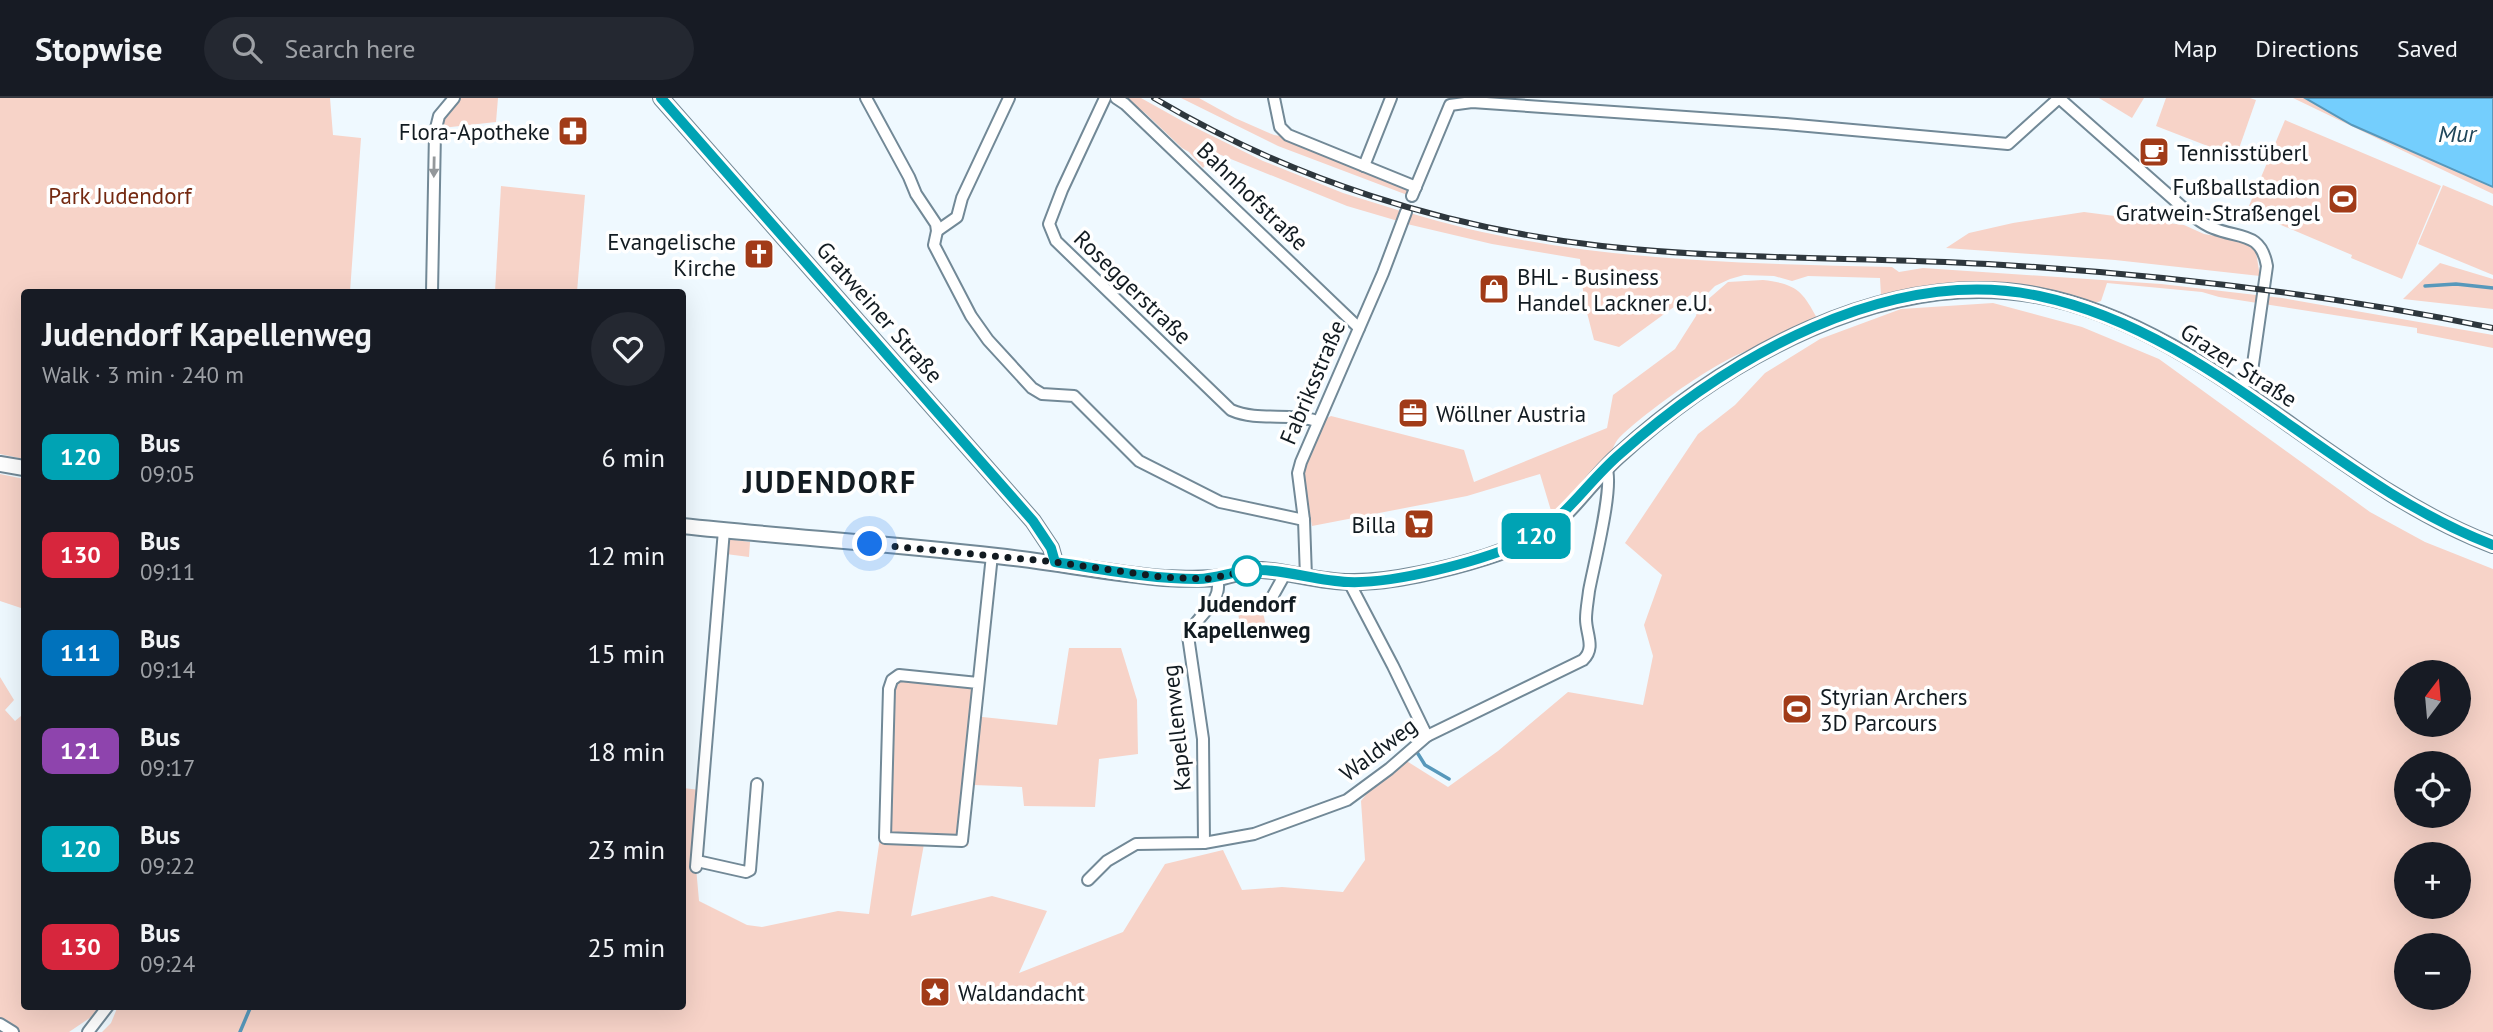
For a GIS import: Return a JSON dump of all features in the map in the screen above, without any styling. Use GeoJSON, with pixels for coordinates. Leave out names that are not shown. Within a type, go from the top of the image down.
{"type":"FeatureCollection","features":[{"type":"Feature","properties":{"kind":"main road","name":"Gratweiner Straße"},"geometry":{"type":"LineString","coordinates":[[661,98],[1033,521],[1051,548],[1055,562]]}},
{"type":"Feature","properties":{"kind":"main road","name":"Grazer Straße"},"geometry":{"type":"LineString","coordinates":[[686,526],[992,555],[1161,577],[1217,578],[1259,569],[1349,582],[1407,575],[1483,558],[1535,537],[1555,522],[1606,467],[1698,391],[1754,357],[1821,326],[1883,302],[1948,291],[1999,291],[2036,295],[2079,306],[2161,341],[2383,490],[2493,545]]}},
{"type":"Feature","properties":{"kind":"main road"},"geometry":{"type":"LineString","coordinates":[[0,464],[21,468]]}},
{"type":"Feature","properties":{"kind":"street"},"geometry":{"type":"LineString","coordinates":[[866,98],[916,194],[936,223],[934,244],[971,316],[988,340],[1032,388],[1042,394],[1074,396],[1139,461],[1220,502],[1304,520]]}},
{"type":"Feature","properties":{"kind":"street"},"geometry":{"type":"LineString","coordinates":[[937,231],[957,217],[962,198],[1009,98]]}},
{"type":"Feature","properties":{"kind":"street","name":"Roseggerstraße"},"geometry":{"type":"LineString","coordinates":[[1105,98],[1049,224],[1056,242],[1231,410],[1242,415],[1306,418],[1317,421]]}},
{"type":"Feature","properties":{"kind":"street","name":"Bahnhofstraße"},"geometry":{"type":"LineString","coordinates":[[1116,98],[1198,171],[1359,328]]}},
{"type":"Feature","properties":{"kind":"street"},"geometry":{"type":"LineString","coordinates":[[1274,98],[1280,127],[1288,135],[1364,166],[1414,191],[1450,105],[1472,102],[1795,125],[2008,144],[2059,98],[2189,213],[2212,228],[2257,242],[2265,253],[2267,266],[2251,378],[2236,389]]}},
{"type":"Feature","properties":{"kind":"street"},"geometry":{"type":"LineString","coordinates":[[1364,166],[1391,98]]}},
{"type":"Feature","properties":{"kind":"street"},"geometry":{"type":"LineString","coordinates":[[432,289],[435,132],[439,116],[452,100]]}},
{"type":"Feature","properties":{"kind":"street","name":"Fabriksstraße"},"geometry":{"type":"LineString","coordinates":[[1306,577],[1304,520],[1298,473],[1317,421],[1359,328],[1406,212]]}},
{"type":"Feature","properties":{"kind":"street","name":"Waldweg"},"geometry":{"type":"LineString","coordinates":[[1088,880],[1107,861],[1136,844],[1204,843],[1254,834],[1347,800],[1427,736],[1583,660],[1588,655],[1590,646],[1587,611],[1609,471],[1606,467]]}},
{"type":"Feature","properties":{"kind":"street"},"geometry":{"type":"LineString","coordinates":[[724,530],[696,864],[746,872],[750,870],[757,784]]}},
{"type":"Feature","properties":{"kind":"street"},"geometry":{"type":"LineString","coordinates":[[978,683],[899,675],[892,680],[885,838],[962,841],[992,555]]}},
{"type":"Feature","properties":{"kind":"street"},"geometry":{"type":"LineString","coordinates":[[1266,607],[1285,573]]}},
{"type":"Feature","properties":{"kind":"street","name":"Kapellenweg"},"geometry":{"type":"LineString","coordinates":[[1204,843],[1203,739],[1188,636],[1219,592],[1217,578]]}},
{"type":"Feature","properties":{"kind":"street"},"geometry":{"type":"LineString","coordinates":[[1349,582],[1427,736]]}},
{"type":"Feature","properties":{"kind":"street"},"geometry":{"type":"LineString","coordinates":[[88,1032],[105,1010]]}},
{"type":"Feature","properties":{"kind":"street"},"geometry":{"type":"LineString","coordinates":[[0,1024],[13,1032]]}},
{"type":"Feature","properties":{"kind":"green space","name":"Park Judendorf"},"geometry":{"type":"Polygon","coordinates":[[[0,98],[330,98],[333,135],[361,138],[350,289],[21,289],[21,458],[0,454],[0,98]]]}},
{"type":"Feature","properties":{"kind":"green space"},"geometry":{"type":"Polygon","coordinates":[[[458,98],[498,98],[496,122],[442,128],[443,119],[458,98]]]}},
{"type":"Feature","properties":{"kind":"green space"},"geometry":{"type":"Polygon","coordinates":[[[1124,98],[1141,98],[1263,161],[1343,193],[1404,212],[1398,221],[1347,206],[1216,153],[1203,168],[1145,113],[1124,98]]]}},
{"type":"Feature","properties":{"kind":"green space"},"geometry":{"type":"Polygon","coordinates":[[[1181,98],[1199,98],[1235,118],[1410,190],[1410,196],[1278,146],[1181,98]]]}},
{"type":"Feature","properties":{"kind":"green space"},"geometry":{"type":"Polygon","coordinates":[[[2099,98],[2144,98],[2132,118],[2099,98]]]}},
{"type":"Feature","properties":{"kind":"green space"},"geometry":{"type":"Polygon","coordinates":[[[2166,98],[2256,100],[2236,157],[2156,126],[2166,98]]]}},
{"type":"Feature","properties":{"kind":"green space"},"geometry":{"type":"Polygon","coordinates":[[[2293,98],[2305,98],[2352,125],[2493,187],[2493,194],[2293,98]]]}},
{"type":"Feature","properties":{"kind":"green space","name":"Fußballstadion Gratwein-Straßengel"},"geometry":{"type":"Polygon","coordinates":[[[2285,120],[2441,186],[2402,279],[2274,222],[2272,224],[2246,213],[2285,120]]]}},
{"type":"Feature","properties":{"kind":"green space"},"geometry":{"type":"Polygon","coordinates":[[[2443,185],[2493,206],[2493,275],[2418,244],[2443,185]]]}},
{"type":"Feature","properties":{"kind":"green space"},"geometry":{"type":"Polygon","coordinates":[[[501,186],[585,195],[577,289],[495,289],[501,186]]]}},
{"type":"Feature","properties":{"kind":"green space"},"geometry":{"type":"Polygon","coordinates":[[[2084,212],[2184,225],[2204,234],[2244,241],[2255,246],[2260,276],[2115,260],[1946,248],[1969,233],[2084,212]]]}},
{"type":"Feature","properties":{"kind":"green space"},"geometry":{"type":"Polygon","coordinates":[[[1410,213],[1528,241],[1649,256],[1770,264],[1892,267],[1899,272],[1923,268],[2161,284],[2282,298],[2493,335],[2493,348],[2417,333],[2417,328],[2219,297],[2202,292],[2107,283],[2101,301],[2092,304],[1925,288],[1881,296],[1880,278],[1808,276],[1792,281],[1774,276],[1744,275],[1715,286],[1698,303],[1693,293],[1619,347],[1594,340],[1584,301],[1580,259],[1492,244],[1407,224],[1410,213]]]}},
{"type":"Feature","properties":{"kind":"green space"},"geometry":{"type":"Polygon","coordinates":[[[2440,263],[2493,279],[2493,309],[2403,299],[2440,263]]]}},
{"type":"Feature","properties":{"kind":"green space"},"geometry":{"type":"Polygon","coordinates":[[[1763,280],[1791,286],[1797,290],[1817,318],[1763,347],[1730,358],[1667,399],[1619,438],[1608,456],[1552,514],[1540,474],[1467,496],[1312,526],[1302,473],[1325,419],[1331,416],[1464,450],[1474,482],[1607,428],[1613,395],[1675,349],[1696,316],[1698,308],[1728,282],[1763,280]]]}},
{"type":"Feature","properties":{"kind":"green space"},"geometry":{"type":"Polygon","coordinates":[[[1993,303],[2082,327],[2159,359],[2370,512],[2425,542],[2493,569],[2493,1032],[102,1032],[111,1023],[116,1010],[686,1010],[686,788],[700,790],[696,867],[699,901],[747,925],[762,927],[838,911],[869,914],[887,789],[895,681],[901,678],[976,686],[973,716],[1057,725],[1069,648],[1121,648],[1137,700],[1138,754],[1099,759],[1095,807],[1024,806],[1022,787],[974,785],[968,846],[924,844],[911,916],[992,896],[1047,911],[1019,973],[1123,932],[1165,864],[1223,850],[1242,890],[1282,887],[1343,892],[1365,860],[1361,801],[1397,755],[1448,787],[1498,751],[1568,692],[1643,705],[1653,656],[1644,625],[1662,575],[1625,543],[1698,434],[1735,405],[1765,373],[1820,339],[1901,309],[1993,303]]]}},
{"type":"Feature","properties":{"kind":"green space"},"geometry":{"type":"Polygon","coordinates":[[[0,474],[21,478],[21,608],[0,601],[0,474]]]}},
{"type":"Feature","properties":{"kind":"green space"},"geometry":{"type":"Polygon","coordinates":[[[728,539],[750,542],[749,557],[726,554],[728,539]]]}},
{"type":"Feature","properties":{"kind":"green space"},"geometry":{"type":"Polygon","coordinates":[[[1262,608],[1266,626],[1241,630],[1238,613],[1262,608]]]}},
{"type":"Feature","properties":{"kind":"green space"},"geometry":{"type":"Polygon","coordinates":[[[0,677],[14,700],[5,710],[15,721],[21,716],[21,1010],[98,1010],[69,1032],[0,1032],[0,677]]]}},
{"type":"Feature","properties":{"kind":"water","name":"Mur"},"geometry":{"type":"Polygon","coordinates":[[[2305,98],[2493,98],[2493,187],[2352,125],[2305,98]]]}},
{"type":"Feature","properties":{"kind":"waterway"},"geometry":{"type":"LineString","coordinates":[[2425,286],[2456,284],[2493,288]]}},
{"type":"Feature","properties":{"kind":"waterway"},"geometry":{"type":"LineString","coordinates":[[1415,749],[1425,765],[1449,779]]}},
{"type":"Feature","properties":{"kind":"waterway"},"geometry":{"type":"LineString","coordinates":[[240,1032],[249,1010]]}},
{"type":"Feature","properties":{"kind":"railway"},"geometry":{"type":"LineString","coordinates":[[1154,98],[1259,153],[1314,176],[1427,213],[1543,238],[1698,254],[1988,264],[2115,273],[2305,295],[2493,328]]}},
{"type":"Feature","properties":{"kind":"bus line","name":"120"},"geometry":{"type":"LineString","coordinates":[[661,98],[1033,521],[1051,548],[1055,562],[1135,575],[1182,579],[1207,579],[1259,569],[1349,582],[1394,578],[1483,558],[1535,537],[1566,512],[1617,456],[1698,391],[1754,357],[1821,326],[1883,302],[1948,291],[1999,291],[2036,295],[2079,306],[2124,323],[2187,357],[2383,490],[2418,510],[2493,545]]}},
{"type":"Feature","properties":{"kind":"place","name":"Flora-Apotheke"},"geometry":{"type":"Point","coordinates":[573,131]}},
{"type":"Feature","properties":{"kind":"place","name":"Tennisstüberl"},"geometry":{"type":"Point","coordinates":[2154,152]}},
{"type":"Feature","properties":{"kind":"place","name":"Fußballstadion Gratwein-Straßengel"},"geometry":{"type":"Point","coordinates":[2343,199]}},
{"type":"Feature","properties":{"kind":"place","name":"Evangelische Kirche"},"geometry":{"type":"Point","coordinates":[759,254]}},
{"type":"Feature","properties":{"kind":"place","name":"BHL - Business Handel Lackner e.U."},"geometry":{"type":"Point","coordinates":[1494,289]}},
{"type":"Feature","properties":{"kind":"place","name":"Wöllner Austria"},"geometry":{"type":"Point","coordinates":[1413,413]}},
{"type":"Feature","properties":{"kind":"place","name":"Billa"},"geometry":{"type":"Point","coordinates":[1419,524]}},
{"type":"Feature","properties":{"kind":"place","name":"Judendorf Kapellenweg"},"geometry":{"type":"Point","coordinates":[1247,571]}},
{"type":"Feature","properties":{"kind":"place","name":"Styrian Archers 3D Parcours"},"geometry":{"type":"Point","coordinates":[1797,709]}},
{"type":"Feature","properties":{"kind":"place","name":"Waldandacht"},"geometry":{"type":"Point","coordinates":[935,992]}},
{"type":"Feature","properties":{"kind":"district","name":"JUDENDORF"},"geometry":{"type":"Point","coordinates":[830,481]}},
{"type":"Feature","properties":{"kind":"route"},"geometry":{"type":"LineString","coordinates":[[870,544],[994,555],[1182,579],[1217,578],[1247,571]]}}]}
